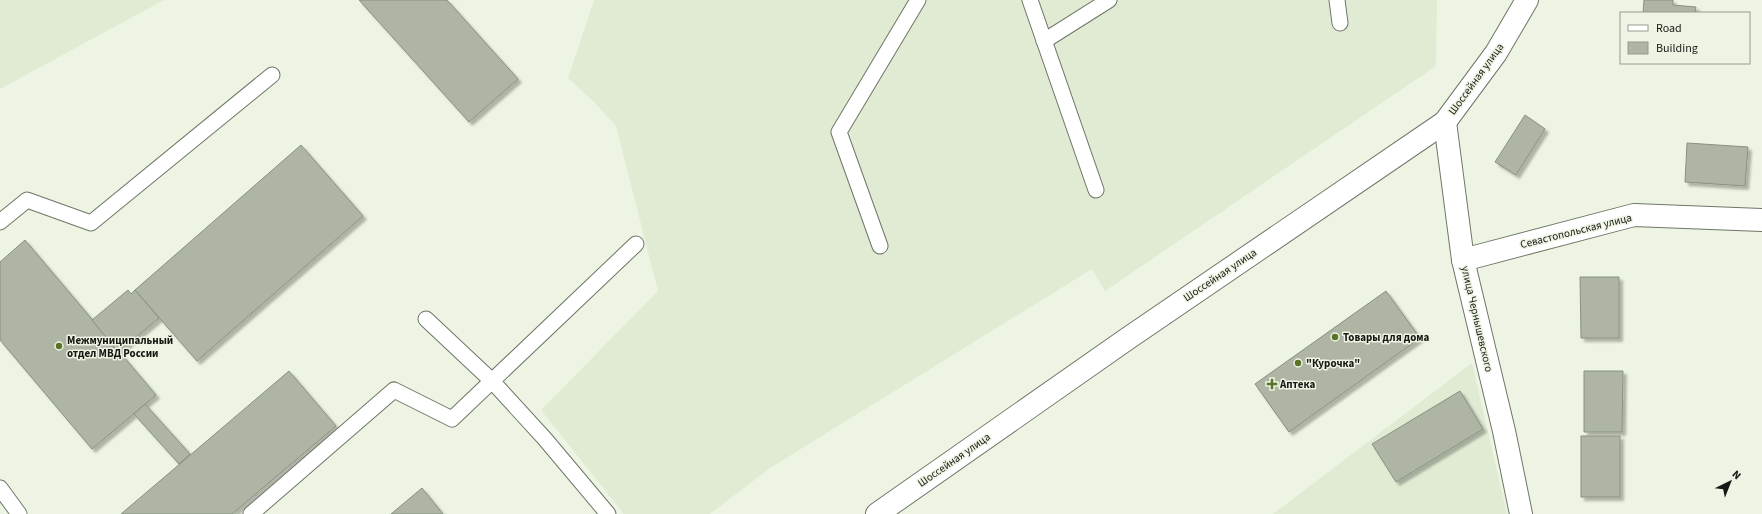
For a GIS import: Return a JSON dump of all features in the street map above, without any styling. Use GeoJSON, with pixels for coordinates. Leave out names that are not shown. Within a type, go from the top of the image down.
{"type":"FeatureCollection","features":[{"type":"Feature","properties":{"kind":"street","name":"Шоссейная улица"},"geometry":{"type":"LineString","coordinates":[[877,514],[1126,339],[1445,122],[1496,54],[1527,0]]}},
{"type":"Feature","properties":{"kind":"street","name":"улица Чернышевского"},"geometry":{"type":"LineString","coordinates":[[1445,122],[1463,260],[1504,431],[1522,514]]}},
{"type":"Feature","properties":{"kind":"street","name":"Севастопольская улица"},"geometry":{"type":"LineString","coordinates":[[1463,260],[1634,215],[1762,220]]}},
{"type":"Feature","properties":{"kind":"lane"},"geometry":{"type":"LineString","coordinates":[[880,246],[840,132],[918,0]]}},
{"type":"Feature","properties":{"kind":"lane"},"geometry":{"type":"LineString","coordinates":[[1030,0],[1096,190]]}},
{"type":"Feature","properties":{"kind":"lane"},"geometry":{"type":"LineString","coordinates":[[1044,41],[1109,0]]}},
{"type":"Feature","properties":{"kind":"lane"},"geometry":{"type":"LineString","coordinates":[[1337,0],[1340,23]]}},
{"type":"Feature","properties":{"kind":"lane"},"geometry":{"type":"LineString","coordinates":[[0,222],[27,200],[91,223],[272,74]]}},
{"type":"Feature","properties":{"kind":"lane"},"geometry":{"type":"LineString","coordinates":[[251,514],[394,390],[452,419],[636,244]]}},
{"type":"Feature","properties":{"kind":"lane"},"geometry":{"type":"LineString","coordinates":[[426,319],[492,381],[545,438],[608,514]]}},
{"type":"Feature","properties":{"kind":"lane"},"geometry":{"type":"LineString","coordinates":[[0,488],[18,514]]}},
{"type":"Feature","properties":{"kind":"shaded area"},"geometry":{"type":"Polygon","coordinates":[[[0,0],[164,0],[0,89],[0,0]]]}},
{"type":"Feature","properties":{"kind":"shaded area"},"geometry":{"type":"Polygon","coordinates":[[[594,0],[1437,0],[1436,66],[1105,291],[1092,269],[770,468],[710,514],[624,514],[541,410],[658,291],[616,126],[593,101],[568,78],[594,0]]]}},
{"type":"Feature","properties":{"kind":"shaded area"},"geometry":{"type":"Polygon","coordinates":[[[1472,363],[1507,514],[1273,514],[1472,363]]]}},
{"type":"Feature","properties":{"kind":"building"},"geometry":{"type":"Polygon","coordinates":[[[359,0],[447,0],[518,79],[469,122],[359,0]]]}},
{"type":"Feature","properties":{"kind":"building"},"geometry":{"type":"Polygon","coordinates":[[[1644,0],[1673,0],[1673,5],[1696,7],[1695,12],[1643,12],[1644,0]]]}},
{"type":"Feature","properties":{"kind":"building"},"geometry":{"type":"Polygon","coordinates":[[[1525,115],[1545,129],[1516,175],[1495,162],[1525,115]]]}},
{"type":"Feature","properties":{"kind":"building"},"geometry":{"type":"Polygon","coordinates":[[[1687,143],[1748,147],[1745,186],[1685,182],[1687,143]]]}},
{"type":"Feature","properties":{"kind":"building"},"geometry":{"type":"Polygon","coordinates":[[[301,145],[363,216],[197,361],[135,290],[301,145]]]}},
{"type":"Feature","properties":{"kind":"building","name":"Межмуниципальный отдел МВД России"},"geometry":{"type":"Polygon","coordinates":[[[25,240],[156,395],[92,449],[0,340],[0,262],[25,240]]]}},
{"type":"Feature","properties":{"kind":"building"},"geometry":{"type":"Polygon","coordinates":[[[1580,277],[1619,277],[1619,338],[1581,338],[1580,277]]]}},
{"type":"Feature","properties":{"kind":"building"},"geometry":{"type":"Polygon","coordinates":[[[128,290],[131,294],[135,290],[159,318],[118,352],[92,320],[128,290]]]}},
{"type":"Feature","properties":{"kind":"building"},"geometry":{"type":"Polygon","coordinates":[[[1386,291],[1420,338],[1289,432],[1255,384],[1386,291]]]}},
{"type":"Feature","properties":{"kind":"building"},"geometry":{"type":"Polygon","coordinates":[[[289,371],[336,426],[232,514],[121,514],[289,371]]]}},
{"type":"Feature","properties":{"kind":"building"},"geometry":{"type":"Polygon","coordinates":[[[1584,371],[1623,371],[1622,432],[1584,432],[1584,371]]]}},
{"type":"Feature","properties":{"kind":"building"},"geometry":{"type":"Polygon","coordinates":[[[1460,391],[1483,429],[1396,482],[1372,444],[1460,391]]]}},
{"type":"Feature","properties":{"kind":"building"},"geometry":{"type":"Polygon","coordinates":[[[145,404],[190,454],[179,464],[134,414],[145,404]]]}},
{"type":"Feature","properties":{"kind":"building"},"geometry":{"type":"Polygon","coordinates":[[[1581,436],[1620,436],[1620,497],[1581,497],[1581,436]]]}},
{"type":"Feature","properties":{"kind":"building"},"geometry":{"type":"Polygon","coordinates":[[[422,488],[443,514],[391,514],[422,488]]]}},
{"type":"Feature","properties":{"kind":"place","name":"Товары для дома"},"geometry":{"type":"Point","coordinates":[1335,337]}},
{"type":"Feature","properties":{"kind":"place","name":"Межмуниципальный отдел МВД России"},"geometry":{"type":"Point","coordinates":[59,346]}},
{"type":"Feature","properties":{"kind":"place","name":"\"Курочка\""},"geometry":{"type":"Point","coordinates":[1298,363]}},
{"type":"Feature","properties":{"kind":"place","name":"Аптека"},"geometry":{"type":"Point","coordinates":[1272,384]}}]}
